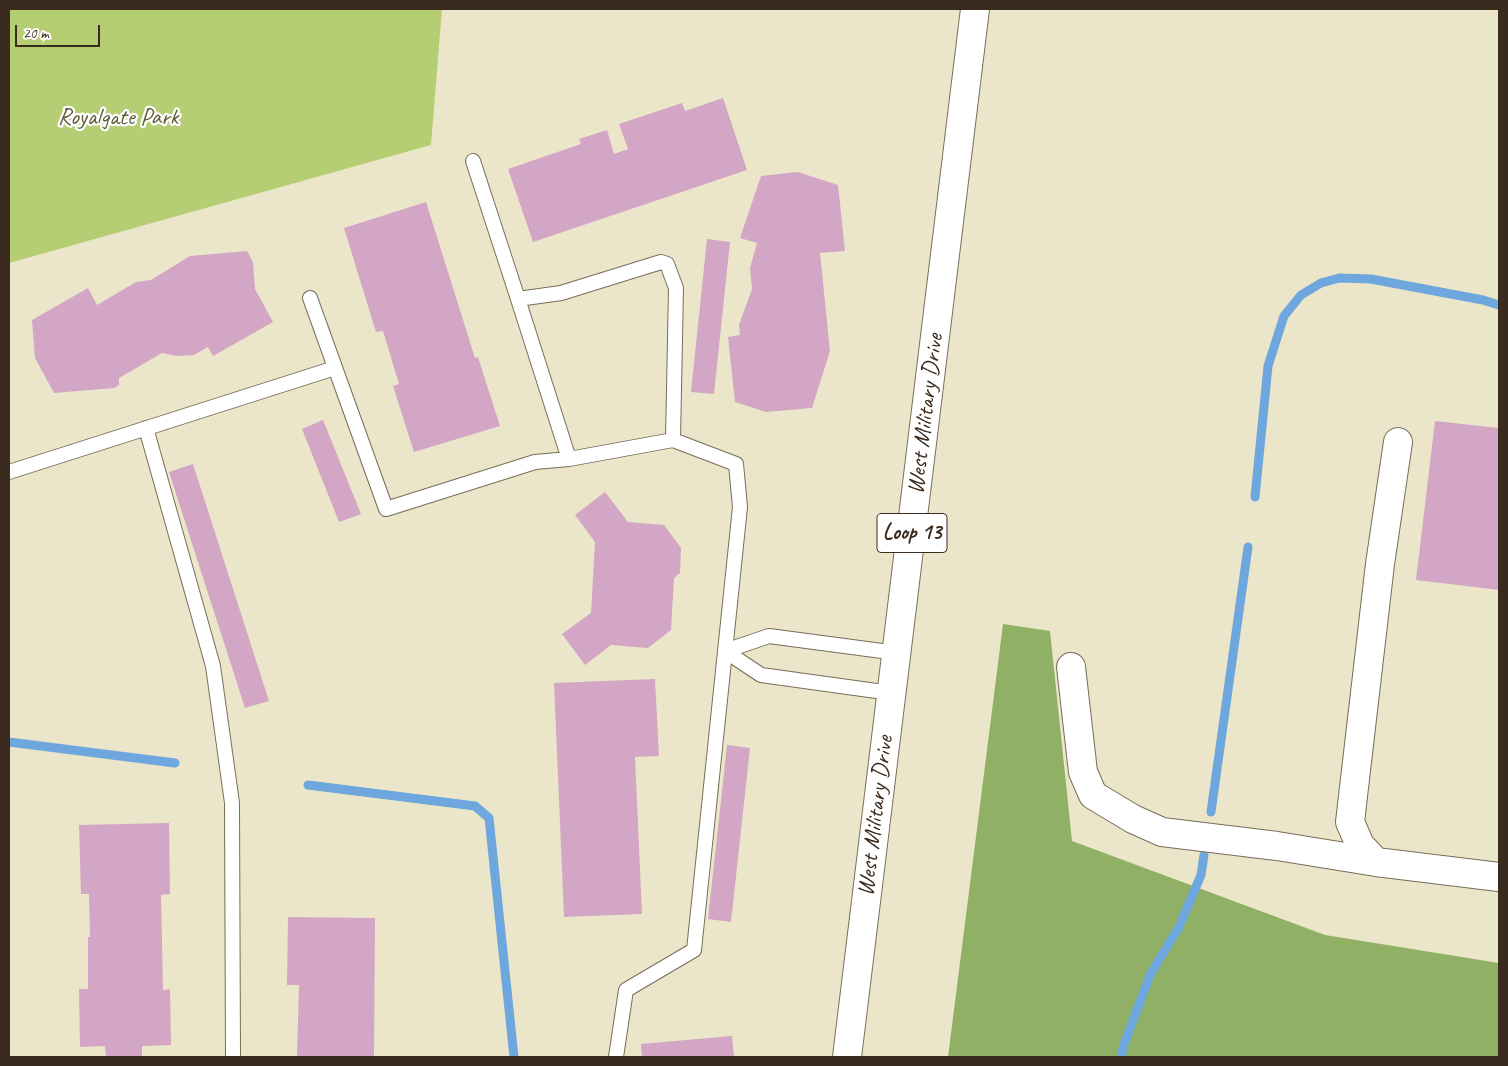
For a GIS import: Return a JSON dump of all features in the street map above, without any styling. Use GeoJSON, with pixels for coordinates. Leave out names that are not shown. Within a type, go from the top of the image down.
{"type":"FeatureCollection","features":[{"type":"Feature","properties":{"kind":"main road","name":"West Military Drive"},"geometry":{"type":"LineString","coordinates":[[847,1057],[975,9]]}},
{"type":"Feature","properties":{"kind":"main road"},"geometry":{"type":"LineString","coordinates":[[1376,862],[1360,845],[1350,822],[1378,574],[1398,442]]}},
{"type":"Feature","properties":{"kind":"main road"},"geometry":{"type":"LineString","coordinates":[[1071,667],[1083,772],[1093,795],[1133,819],[1162,832],[1499,877]]}},
{"type":"Feature","properties":{"kind":"lane"},"geometry":{"type":"LineString","coordinates":[[472,161],[518,299],[568,460]]}},
{"type":"Feature","properties":{"kind":"lane"},"geometry":{"type":"LineString","coordinates":[[518,299],[561,293],[661,262],[667,264],[676,288],[673,440]]}},
{"type":"Feature","properties":{"kind":"lane"},"geometry":{"type":"LineString","coordinates":[[310,298],[386,509],[535,462],[568,460],[673,440],[736,464],[740,507],[694,950],[626,990],[616,1057]]}},
{"type":"Feature","properties":{"kind":"lane"},"geometry":{"type":"LineString","coordinates":[[9,472],[335,368]]}},
{"type":"Feature","properties":{"kind":"lane"},"geometry":{"type":"LineString","coordinates":[[146,428],[213,666],[232,803],[233,1057]]}},
{"type":"Feature","properties":{"kind":"lane"},"geometry":{"type":"LineString","coordinates":[[725,652],[769,636],[897,653]]}},
{"type":"Feature","properties":{"kind":"lane"},"geometry":{"type":"LineString","coordinates":[[725,652],[761,675],[891,694]]}},
{"type":"Feature","properties":{"kind":"green space","name":"Royalgate Park"},"geometry":{"type":"Polygon","coordinates":[[[9,9],[442,9],[431,145],[9,263],[9,9]]]}},
{"type":"Feature","properties":{"kind":"green space"},"geometry":{"type":"Polygon","coordinates":[[[1003,624],[1050,631],[1072,841],[1325,935],[1499,963],[1499,1057],[948,1057],[1003,624]]]}},
{"type":"Feature","properties":{"kind":"building"},"geometry":{"type":"Polygon","coordinates":[[[723,98],[747,170],[533,242],[508,169],[581,144],[579,139],[607,130],[614,154],[628,149],[619,124],[682,103],[685,111],[723,98]]]}},
{"type":"Feature","properties":{"kind":"building"},"geometry":{"type":"Polygon","coordinates":[[[798,172],[838,185],[845,251],[820,253],[830,351],[812,408],[766,412],[735,402],[728,337],[740,335],[739,325],[752,289],[750,268],[757,243],[740,238],[761,176],[798,172]]]}},
{"type":"Feature","properties":{"kind":"building"},"geometry":{"type":"Polygon","coordinates":[[[426,202],[475,358],[478,357],[500,426],[414,452],[393,386],[399,384],[383,331],[376,332],[344,228],[426,202]]]}},
{"type":"Feature","properties":{"kind":"building"},"geometry":{"type":"Polygon","coordinates":[[[707,239],[730,242],[714,394],[691,392],[707,239]]]}},
{"type":"Feature","properties":{"kind":"building"},"geometry":{"type":"Polygon","coordinates":[[[247,251],[253,262],[255,289],[273,322],[213,356],[208,347],[194,355],[176,356],[162,353],[119,378],[119,385],[114,388],[54,393],[35,358],[32,320],[88,288],[97,305],[136,282],[151,280],[190,256],[247,251]]]}},
{"type":"Feature","properties":{"kind":"building"},"geometry":{"type":"Polygon","coordinates":[[[323,420],[361,514],[339,522],[302,429],[323,420]]]}},
{"type":"Feature","properties":{"kind":"building"},"geometry":{"type":"Polygon","coordinates":[[[1435,421],[1499,428],[1499,590],[1416,580],[1435,421]]]}},
{"type":"Feature","properties":{"kind":"building"},"geometry":{"type":"Polygon","coordinates":[[[193,464],[269,701],[245,708],[169,472],[193,464]]]}},
{"type":"Feature","properties":{"kind":"building"},"geometry":{"type":"Polygon","coordinates":[[[605,492],[628,522],[664,525],[681,548],[680,573],[674,578],[671,630],[648,648],[611,645],[585,665],[562,634],[591,613],[595,542],[575,515],[605,492]]]}},
{"type":"Feature","properties":{"kind":"building"},"geometry":{"type":"Polygon","coordinates":[[[655,679],[659,756],[635,757],[642,914],[564,917],[554,683],[655,679]]]}},
{"type":"Feature","properties":{"kind":"building"},"geometry":{"type":"Polygon","coordinates":[[[727,745],[750,748],[731,922],[708,919],[727,745]]]}},
{"type":"Feature","properties":{"kind":"building"},"geometry":{"type":"Polygon","coordinates":[[[169,823],[170,894],[161,895],[163,990],[170,989],[171,1045],[142,1046],[142,1057],[106,1057],[105,1046],[80,1047],[79,989],[88,989],[88,937],[90,937],[89,894],[81,894],[79,825],[169,823]]]}},
{"type":"Feature","properties":{"kind":"building"},"geometry":{"type":"Polygon","coordinates":[[[288,917],[375,918],[374,1057],[297,1057],[299,985],[287,985],[288,917]]]}},
{"type":"Feature","properties":{"kind":"building"},"geometry":{"type":"Polygon","coordinates":[[[732,1036],[734,1057],[642,1057],[641,1044],[732,1036]]]}},
{"type":"Feature","properties":{"kind":"waterway"},"geometry":{"type":"LineString","coordinates":[[1255,497],[1268,366],[1284,316],[1301,295],[1321,283],[1339,278],[1371,279],[1483,300],[1499,305]]}},
{"type":"Feature","properties":{"kind":"waterway"},"geometry":{"type":"LineString","coordinates":[[1211,812],[1248,547]]}},
{"type":"Feature","properties":{"kind":"waterway"},"geometry":{"type":"LineString","coordinates":[[9,742],[175,763]]}},
{"type":"Feature","properties":{"kind":"waterway"},"geometry":{"type":"LineString","coordinates":[[308,785],[475,806],[489,818],[514,1057]]}},
{"type":"Feature","properties":{"kind":"waterway"},"geometry":{"type":"LineString","coordinates":[[1121,1057],[1124,1044],[1151,973],[1179,927],[1201,875],[1204,855]]}}]}
